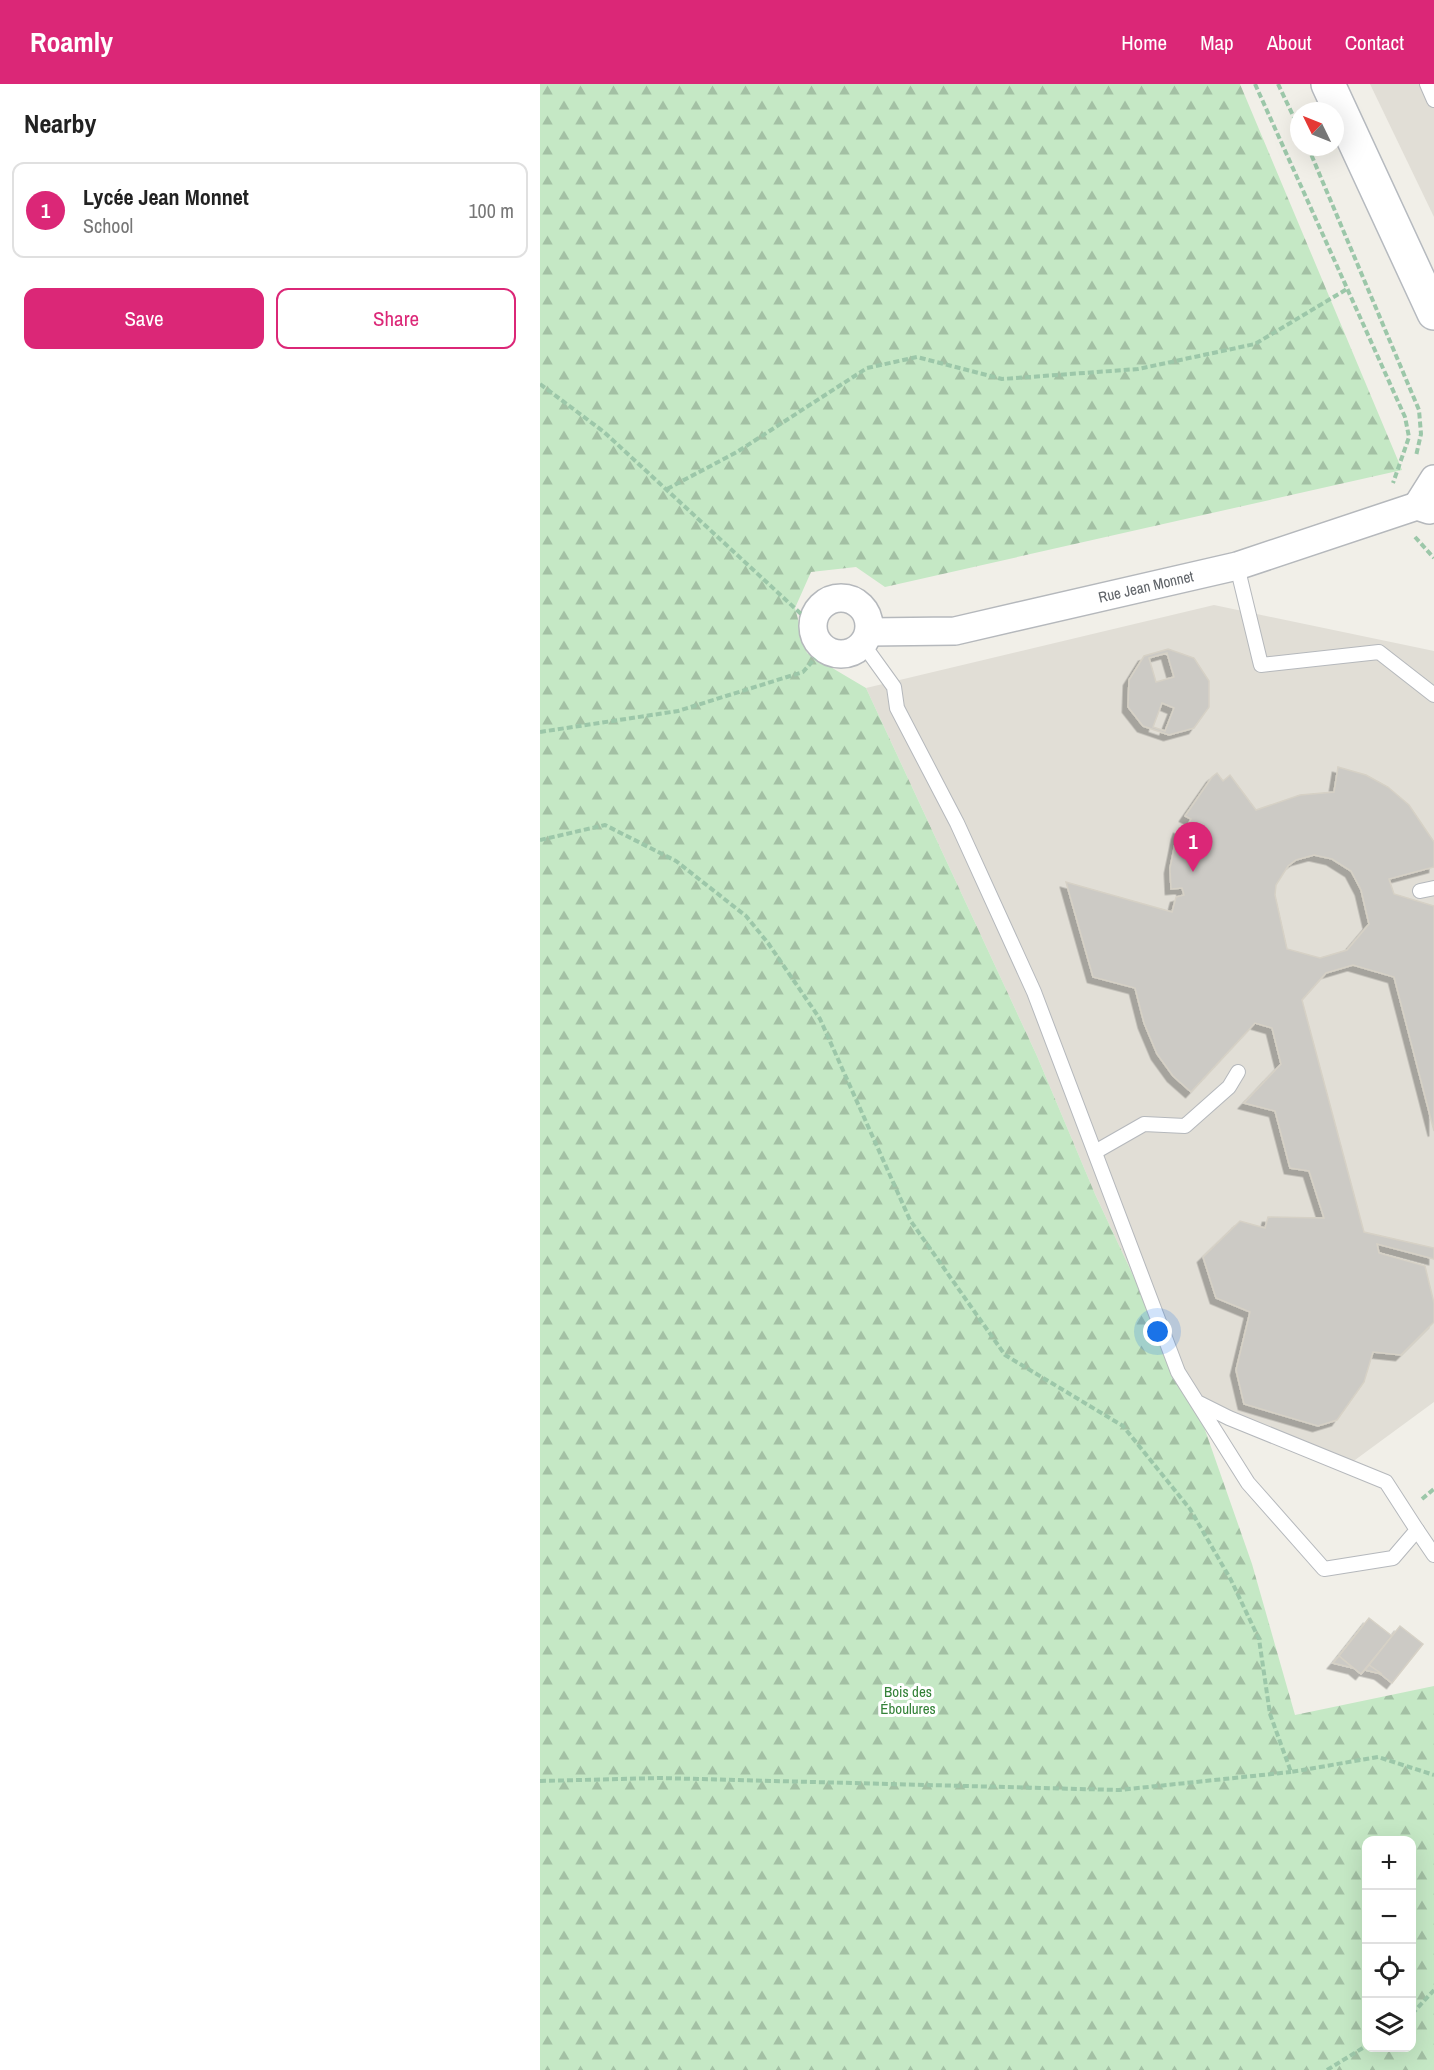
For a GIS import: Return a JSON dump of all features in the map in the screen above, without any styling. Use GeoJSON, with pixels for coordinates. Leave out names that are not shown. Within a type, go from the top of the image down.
{"type":"FeatureCollection","features":[{"type":"Feature","properties":{"kind":"main road"},"geometry":{"type":"LineString","coordinates":[[1328,84],[1434,313]]}},
{"type":"Feature","properties":{"kind":"street"},"geometry":{"type":"LineString","coordinates":[[1420,515],[1423,472]]}},
{"type":"Feature","properties":{"kind":"street","name":"Rue Jean Monnet"},"geometry":{"type":"LineString","coordinates":[[818,637],[840,654],[857,650],[866,638],[956,632],[1237,566],[1420,515]]}},
{"type":"Feature","properties":{"kind":"street"},"geometry":{"type":"LineString","coordinates":[[818,637],[820,608],[827,602],[845,598],[854,600],[867,614],[866,638]]}},
{"type":"Feature","properties":{"kind":"lane"},"geometry":{"type":"LineString","coordinates":[[1427,84],[1434,100]]}},
{"type":"Feature","properties":{"kind":"lane"},"geometry":{"type":"LineString","coordinates":[[1237,566],[1261,665],[1379,652],[1434,695]]}},
{"type":"Feature","properties":{"kind":"lane"},"geometry":{"type":"LineString","coordinates":[[866,638],[894,687],[897,708],[957,823],[1034,992],[1178,1372],[1248,1483],[1324,1569],[1393,1558],[1417,1530]]}},
{"type":"Feature","properties":{"kind":"lane"},"geometry":{"type":"LineString","coordinates":[[1420,891],[1434,888]]}},
{"type":"Feature","properties":{"kind":"lane"},"geometry":{"type":"LineString","coordinates":[[1095,1152],[1144,1124],[1185,1126],[1228,1087],[1238,1072]]}},
{"type":"Feature","properties":{"kind":"lane"},"geometry":{"type":"LineString","coordinates":[[1197,1402],[1229,1418],[1386,1482],[1434,1555]]}},
{"type":"Feature","properties":{"kind":"lane"},"geometry":{"type":"LineString","coordinates":[[1417,1530],[1434,1532]]}},
{"type":"Feature","properties":{"kind":"path"},"geometry":{"type":"LineString","coordinates":[[1255,84],[1405,417],[1409,437],[1393,478],[1394,489]]}},
{"type":"Feature","properties":{"kind":"path"},"geometry":{"type":"LineString","coordinates":[[1278,84],[1290,109]]}},
{"type":"Feature","properties":{"kind":"path"},"geometry":{"type":"LineString","coordinates":[[1312,156],[1419,410],[1423,472]]}},
{"type":"Feature","properties":{"kind":"path"},"geometry":{"type":"LineString","coordinates":[[667,489],[737,452],[867,368],[917,357],[1002,380],[1138,369],[1255,344],[1347,289]]}},
{"type":"Feature","properties":{"kind":"path"},"geometry":{"type":"LineString","coordinates":[[540,384],[604,432],[667,489],[818,637],[803,672],[678,711],[540,732]]}},
{"type":"Feature","properties":{"kind":"path"},"geometry":{"type":"LineString","coordinates":[[1420,515],[1434,558]]}},
{"type":"Feature","properties":{"kind":"path"},"geometry":{"type":"LineString","coordinates":[[540,840],[605,825],[676,861],[746,916],[820,1019],[910,1220],[1005,1355],[1123,1426],[1190,1509],[1231,1580],[1259,1639],[1270,1714],[1291,1772]]}},
{"type":"Feature","properties":{"kind":"path"},"geometry":{"type":"LineString","coordinates":[[540,1781],[660,1778],[1119,1790],[1291,1772],[1378,1758],[1434,1775]]}},
{"type":"Feature","properties":{"kind":"path"},"geometry":{"type":"LineString","coordinates":[[1416,2010],[1434,1990]]}},
{"type":"Feature","properties":{"kind":"path"},"geometry":{"type":"LineString","coordinates":[[1327,2070],[1362,2048]]}},
{"type":"Feature","properties":{"kind":"shaded area"},"geometry":{"type":"Polygon","coordinates":[[[1370,84],[1434,84],[1434,217],[1370,84]]]}},
{"type":"Feature","properties":{"kind":"shaded area"},"geometry":{"type":"Polygon","coordinates":[[[1214,605],[1434,651],[1434,1402],[1340,1471],[1229,1418],[1204,1427],[1095,1194],[1037,1056],[866,688],[1214,605]]]}},
{"type":"Feature","properties":{"kind":"green space","name":"Bois des Éboulures"},"geometry":{"type":"Polygon","coordinates":[[[540,84],[1240,84],[1402,470],[885,587],[856,567],[811,572],[795,608],[807,653],[866,688],[1037,1056],[1095,1194],[1204,1427],[1252,1564],[1295,1715],[1434,1686],[1434,2070],[540,2070],[540,84]]]}},
{"type":"Feature","properties":{"kind":"building"},"geometry":{"type":"Polygon","coordinates":[[[1168,649],[1194,658],[1209,681],[1209,707],[1194,728],[1169,735],[1143,726],[1128,707],[1129,680],[1144,656],[1168,649]],[[1167,653],[1149,658],[1156,682],[1174,677],[1167,653]],[[1162,703],[1153,727],[1165,731],[1174,708],[1162,703]]]}},
{"type":"Feature","properties":{"kind":"building"},"geometry":{"type":"Polygon","coordinates":[[[1338,767],[1366,775],[1388,787],[1409,805],[1434,842],[1434,867],[1389,879],[1394,894],[1434,906],[1434,1131],[1394,977],[1353,965],[1326,973],[1302,1000],[1364,1232],[1434,1248],[1434,1259],[1377,1244],[1379,1253],[1425,1266],[1434,1303],[1434,1322],[1401,1355],[1373,1352],[1364,1382],[1337,1420],[1318,1426],[1244,1404],[1236,1370],[1250,1312],[1216,1298],[1203,1257],[1240,1221],[1265,1228],[1268,1217],[1324,1218],[1309,1171],[1290,1168],[1275,1111],[1244,1103],[1281,1064],[1272,1028],[1255,1023],[1191,1092],[1173,1076],[1157,1054],[1144,1023],[1135,988],[1093,977],[1066,882],[1172,912],[1176,897],[1184,895],[1182,888],[1171,889],[1170,868],[1177,834],[1179,828],[1185,831],[1191,819],[1185,816],[1217,773],[1223,781],[1230,775],[1256,810],[1300,795],[1334,792],[1338,767]],[[1314,855],[1296,860],[1288,866],[1276,885],[1275,895],[1287,949],[1320,958],[1347,950],[1369,924],[1361,890],[1351,871],[1332,859],[1314,855]]]}},
{"type":"Feature","properties":{"kind":"building"},"geometry":{"type":"Polygon","coordinates":[[[1369,1618],[1392,1636],[1361,1674],[1339,1656],[1369,1618]]]}},
{"type":"Feature","properties":{"kind":"building"},"geometry":{"type":"Polygon","coordinates":[[[1400,1626],[1423,1644],[1392,1683],[1369,1665],[1400,1626]]]}},
{"type":"Feature","properties":{"kind":"building"},"geometry":{"type":"Polygon","coordinates":[[[1339,1656],[1353,1668],[1333,1663],[1339,1656]]]}},
{"type":"Feature","properties":{"kind":"building"},"geometry":{"type":"Polygon","coordinates":[[[1369,1665],[1382,1674],[1365,1670],[1369,1665]]]}},
{"type":"Feature","properties":{"kind":"place","name":"Lycée Jean Monnet"},"geometry":{"type":"Point","coordinates":[1193,872]}}]}
